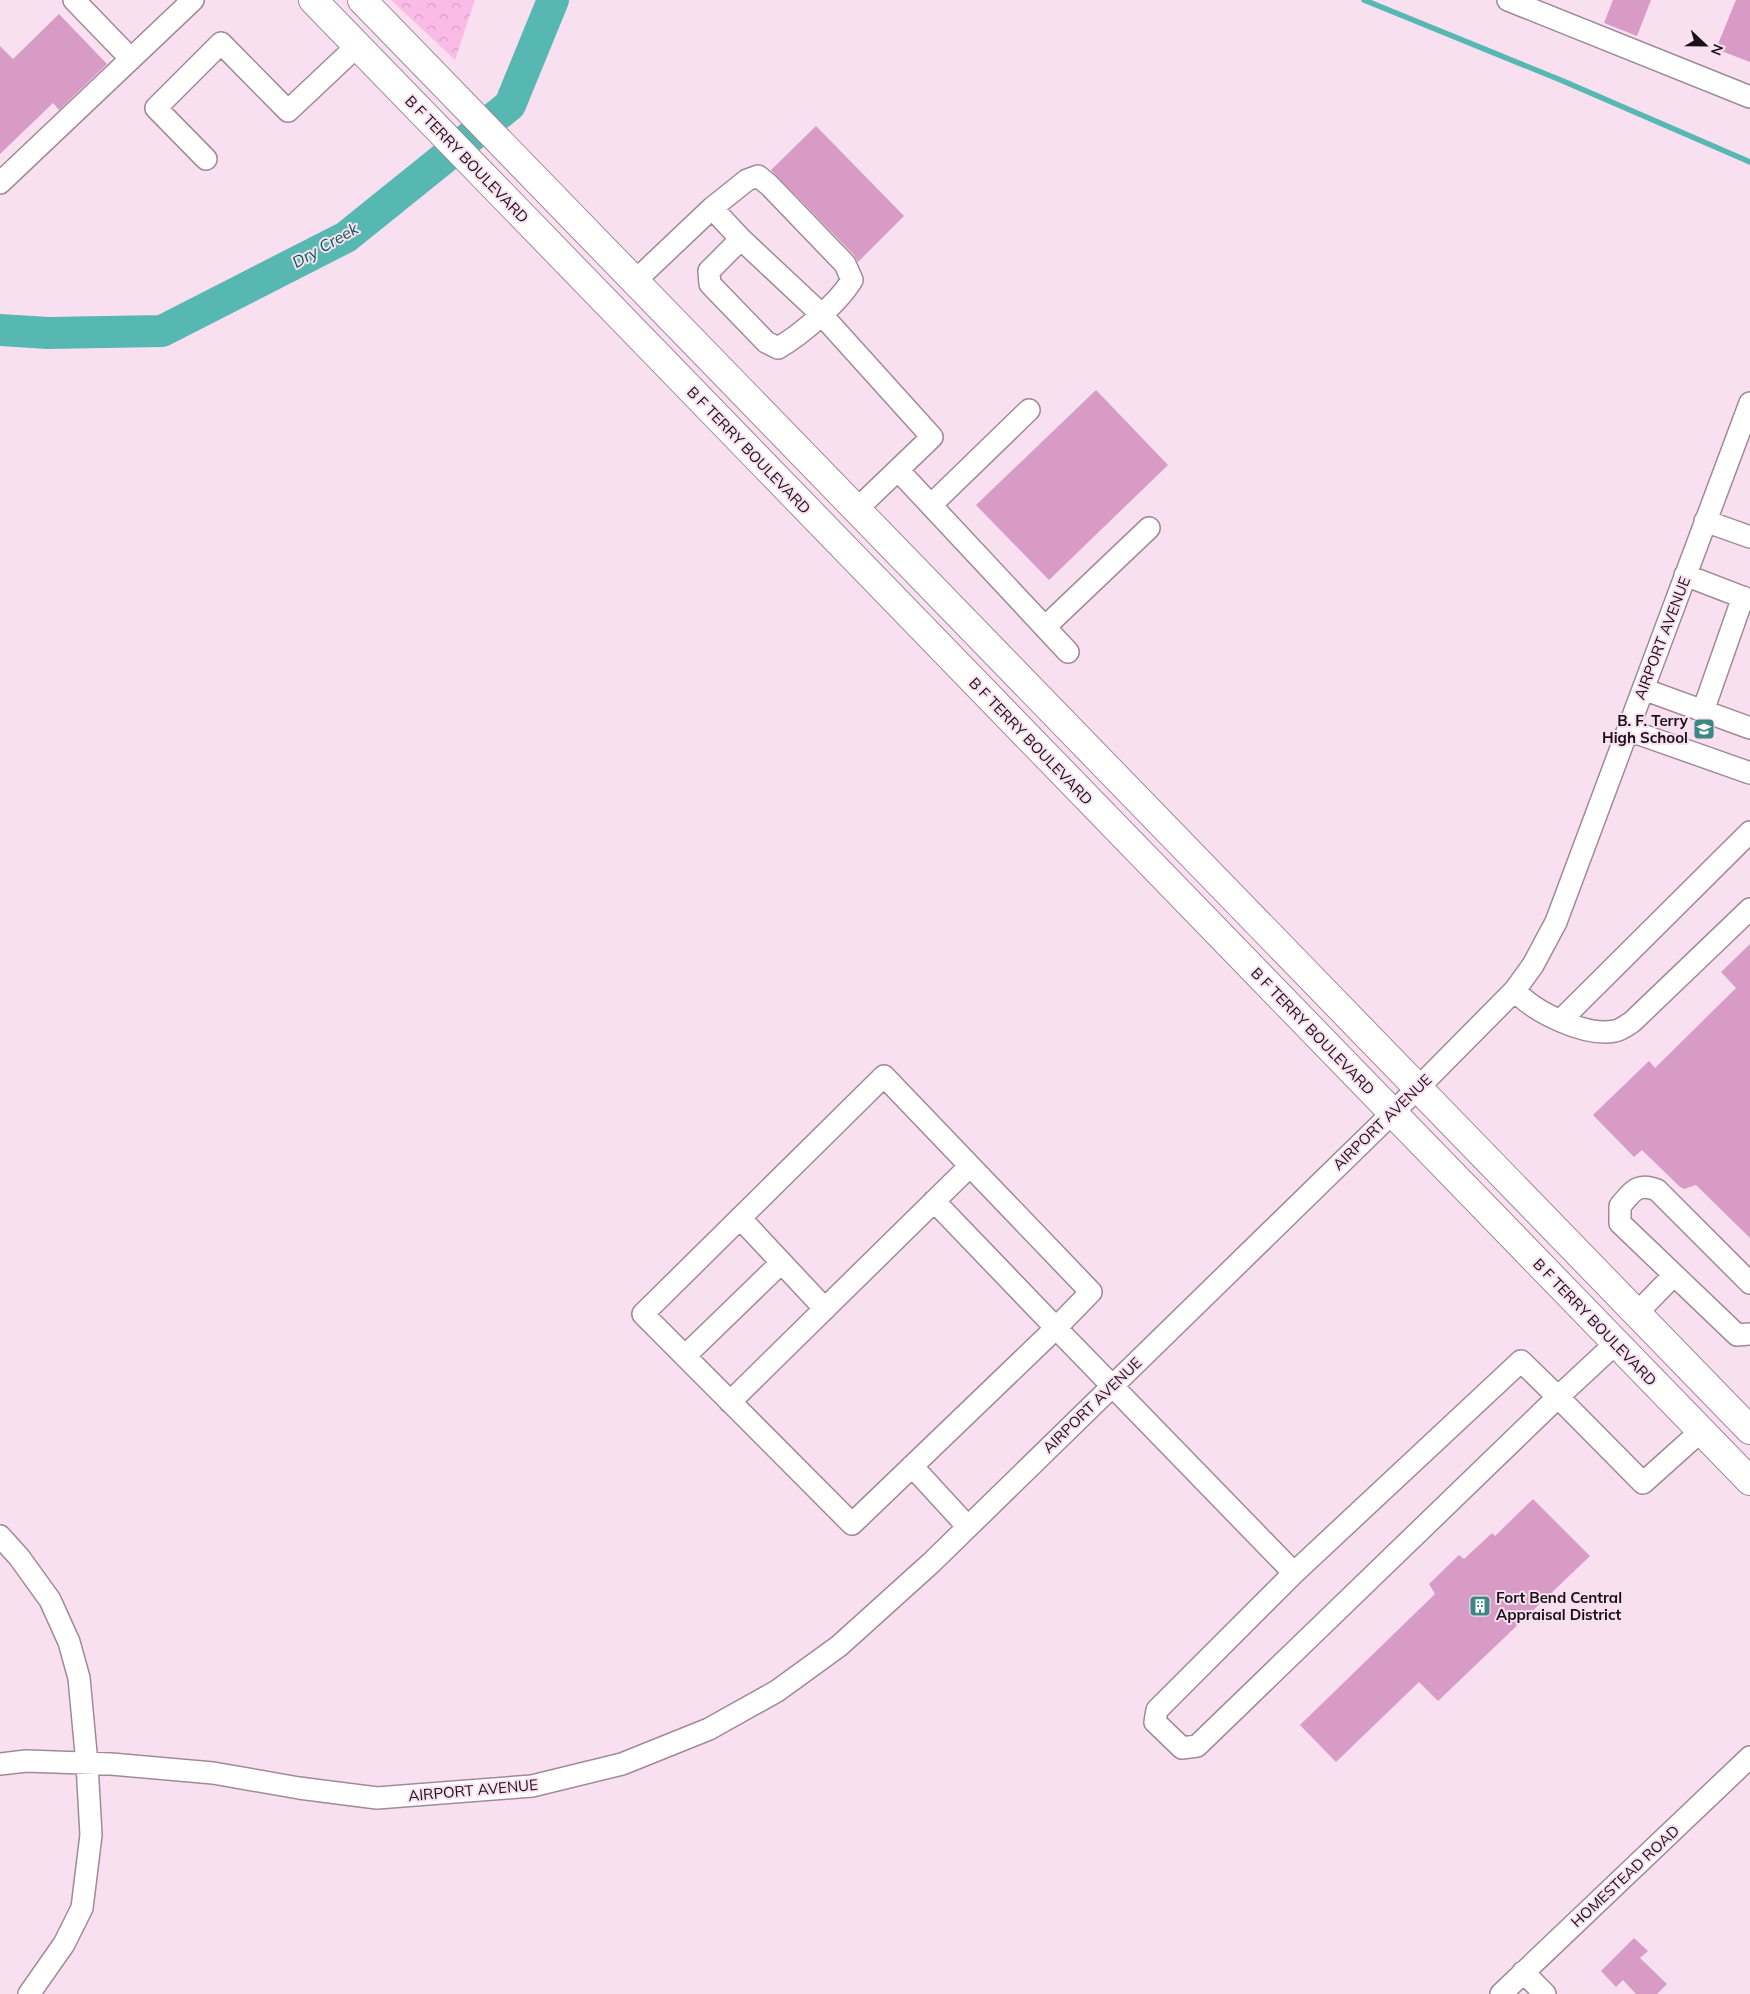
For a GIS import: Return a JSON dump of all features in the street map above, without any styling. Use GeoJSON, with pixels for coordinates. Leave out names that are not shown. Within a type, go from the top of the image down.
{"type":"FeatureCollection","features":[{"type":"Feature","properties":{"kind":"main road","name":"B F TERRY BOULEVARD"},"geometry":{"type":"LineString","coordinates":[[313,0],[1750,1481]]}},
{"type":"Feature","properties":{"kind":"main road"},"geometry":{"type":"LineString","coordinates":[[362,0],[1750,1430]]}},
{"type":"Feature","properties":{"kind":"street"},"geometry":{"type":"LineString","coordinates":[[74,0],[131,59]]}},
{"type":"Feature","properties":{"kind":"street"},"geometry":{"type":"LineString","coordinates":[[0,183],[194,0]]}},
{"type":"Feature","properties":{"kind":"street"},"geometry":{"type":"LineString","coordinates":[[1508,0],[1750,97]]}},
{"type":"Feature","properties":{"kind":"street"},"geometry":{"type":"LineString","coordinates":[[206,159],[156,108],[221,43],[288,111],[357,46]]}},
{"type":"Feature","properties":{"kind":"street"},"geometry":{"type":"LineString","coordinates":[[635,281],[712,208],[747,180],[758,176],[846,264],[852,280],[844,293],[794,339],[778,348],[766,342],[710,284],[709,271],[741,239]]}},
{"type":"Feature","properties":{"kind":"street"},"geometry":{"type":"LineString","coordinates":[[712,208],[741,239],[821,314],[932,437],[857,509]]}},
{"type":"Feature","properties":{"kind":"street","name":"AIRPORT AVENUE"},"geometry":{"type":"LineString","coordinates":[[0,1764],[26,1761],[213,1773],[299,1788],[377,1798],[532,1786],[622,1764],[709,1728],[777,1691],[839,1646],[968,1527],[1418,1087],[1514,990],[1533,965],[1556,922],[1750,403]]}},
{"type":"Feature","properties":{"kind":"street"},"geometry":{"type":"LineString","coordinates":[[931,505],[1029,410]]}},
{"type":"Feature","properties":{"kind":"street"},"geometry":{"type":"LineString","coordinates":[[898,470],[1068,652]]}},
{"type":"Feature","properties":{"kind":"street"},"geometry":{"type":"LineString","coordinates":[[1706,522],[1750,537]]}},
{"type":"Feature","properties":{"kind":"street"},"geometry":{"type":"LineString","coordinates":[[1044,627],[1149,528]]}},
{"type":"Feature","properties":{"kind":"street"},"geometry":{"type":"LineString","coordinates":[[1685,575],[1746,599],[1703,711]]}},
{"type":"Feature","properties":{"kind":"street"},"geometry":{"type":"LineString","coordinates":[[1643,688],[1750,728]]}},
{"type":"Feature","properties":{"kind":"street"},"geometry":{"type":"LineString","coordinates":[[1628,730],[1750,773]]}},
{"type":"Feature","properties":{"kind":"street"},"geometry":{"type":"LineString","coordinates":[[1561,1020],[1750,832]]}},
{"type":"Feature","properties":{"kind":"street"},"geometry":{"type":"LineString","coordinates":[[1514,990],[1523,1000],[1561,1020],[1587,1030],[1616,1031],[1632,1022],[1750,909]]}},
{"type":"Feature","properties":{"kind":"street"},"geometry":{"type":"LineString","coordinates":[[884,1076],[1091,1292],[852,1524],[643,1314],[740,1218],[884,1076]]}},
{"type":"Feature","properties":{"kind":"street"},"geometry":{"type":"LineString","coordinates":[[730,1402],[970,1166]]}},
{"type":"Feature","properties":{"kind":"street"},"geometry":{"type":"LineString","coordinates":[[1748,1276],[1657,1190],[1641,1187],[1632,1191],[1620,1206],[1620,1223],[1737,1335],[1750,1334]]}},
{"type":"Feature","properties":{"kind":"street"},"geometry":{"type":"LineString","coordinates":[[934,1201],[1294,1573]]}},
{"type":"Feature","properties":{"kind":"street"},"geometry":{"type":"LineString","coordinates":[[740,1218],[825,1309]]}},
{"type":"Feature","properties":{"kind":"street"},"geometry":{"type":"LineString","coordinates":[[685,1356],[781,1263]]}},
{"type":"Feature","properties":{"kind":"street"},"geometry":{"type":"LineString","coordinates":[[1637,1313],[1674,1275]]}},
{"type":"Feature","properties":{"kind":"street"},"geometry":{"type":"LineString","coordinates":[[1616,1343],[1558,1397],[1197,1746],[1182,1748],[1155,1722],[1157,1710],[1294,1573],[1521,1361],[1558,1397],[1643,1483],[1701,1431]]}},
{"type":"Feature","properties":{"kind":"street"},"geometry":{"type":"LineString","coordinates":[[912,1466],[968,1527]]}},
{"type":"Feature","properties":{"kind":"street"},"geometry":{"type":"LineString","coordinates":[[0,1536],[19,1557],[50,1600],[69,1642],[79,1678],[87,1764],[91,1835],[82,1908],[64,1944],[29,1994]]}},
{"type":"Feature","properties":{"kind":"street","name":"HOMESTEAD ROAD"},"geometry":{"type":"LineString","coordinates":[[1501,1994],[1750,1757]]}},
{"type":"Feature","properties":{"kind":"street"},"geometry":{"type":"LineString","coordinates":[[1523,1972],[1545,1994]]}},
{"type":"Feature","properties":{"kind":"green space"},"geometry":{"type":"Polygon","coordinates":[[[391,0],[475,0],[455,60],[391,0]]]}},
{"type":"Feature","properties":{"kind":"building"},"geometry":{"type":"Polygon","coordinates":[[[1613,0],[1651,0],[1637,36],[1604,23],[1613,0]]]}},
{"type":"Feature","properties":{"kind":"building"},"geometry":{"type":"Polygon","coordinates":[[[1736,0],[1750,0],[1750,62],[1716,49],[1736,0]]]}},
{"type":"Feature","properties":{"kind":"building"},"geometry":{"type":"Polygon","coordinates":[[[59,14],[107,64],[59,110],[53,103],[0,154],[0,46],[13,59],[59,14]]]}},
{"type":"Feature","properties":{"kind":"building"},"geometry":{"type":"Polygon","coordinates":[[[816,126],[904,216],[858,262],[854,255],[771,170],[816,126]]]}},
{"type":"Feature","properties":{"kind":"building"},"geometry":{"type":"Polygon","coordinates":[[[1096,390],[1168,465],[1049,580],[976,505],[1096,390]]]}},
{"type":"Feature","properties":{"kind":"building"},"geometry":{"type":"Polygon","coordinates":[[[1750,944],[1750,1238],[1696,1185],[1684,1189],[1679,1186],[1642,1150],[1634,1157],[1593,1115],[1649,1061],[1655,1068],[1736,988],[1721,972],[1750,944]]]}},
{"type":"Feature","properties":{"kind":"building","name":"Fort Bend Central Appraisal District"},"geometry":{"type":"Polygon","coordinates":[[[1533,1499],[1590,1556],[1438,1701],[1419,1682],[1336,1762],[1300,1725],[1435,1594],[1429,1584],[1459,1555],[1464,1559],[1492,1533],[1495,1536],[1533,1499]]]}},
{"type":"Feature","properties":{"kind":"building"},"geometry":{"type":"Polygon","coordinates":[[[1634,1938],[1648,1951],[1640,1958],[1667,1984],[1657,1994],[1636,1994],[1623,1980],[1616,1987],[1601,1971],[1634,1938]]]}},
{"type":"Feature","properties":{"kind":"waterway","name":"Dry Creek"},"geometry":{"type":"LineString","coordinates":[[0,330],[48,333],[162,331],[346,237],[510,105],[553,0]]}},
{"type":"Feature","properties":{"kind":"waterway"},"geometry":{"type":"LineString","coordinates":[[1364,0],[1563,81],[1750,162]]}},
{"type":"Feature","properties":{"kind":"place","name":"B. F. Terry High School"},"geometry":{"type":"Point","coordinates":[1704,729]}},
{"type":"Feature","properties":{"kind":"place","name":"Fort Bend Central Appraisal District"},"geometry":{"type":"Point","coordinates":[1480,1606]}}]}
